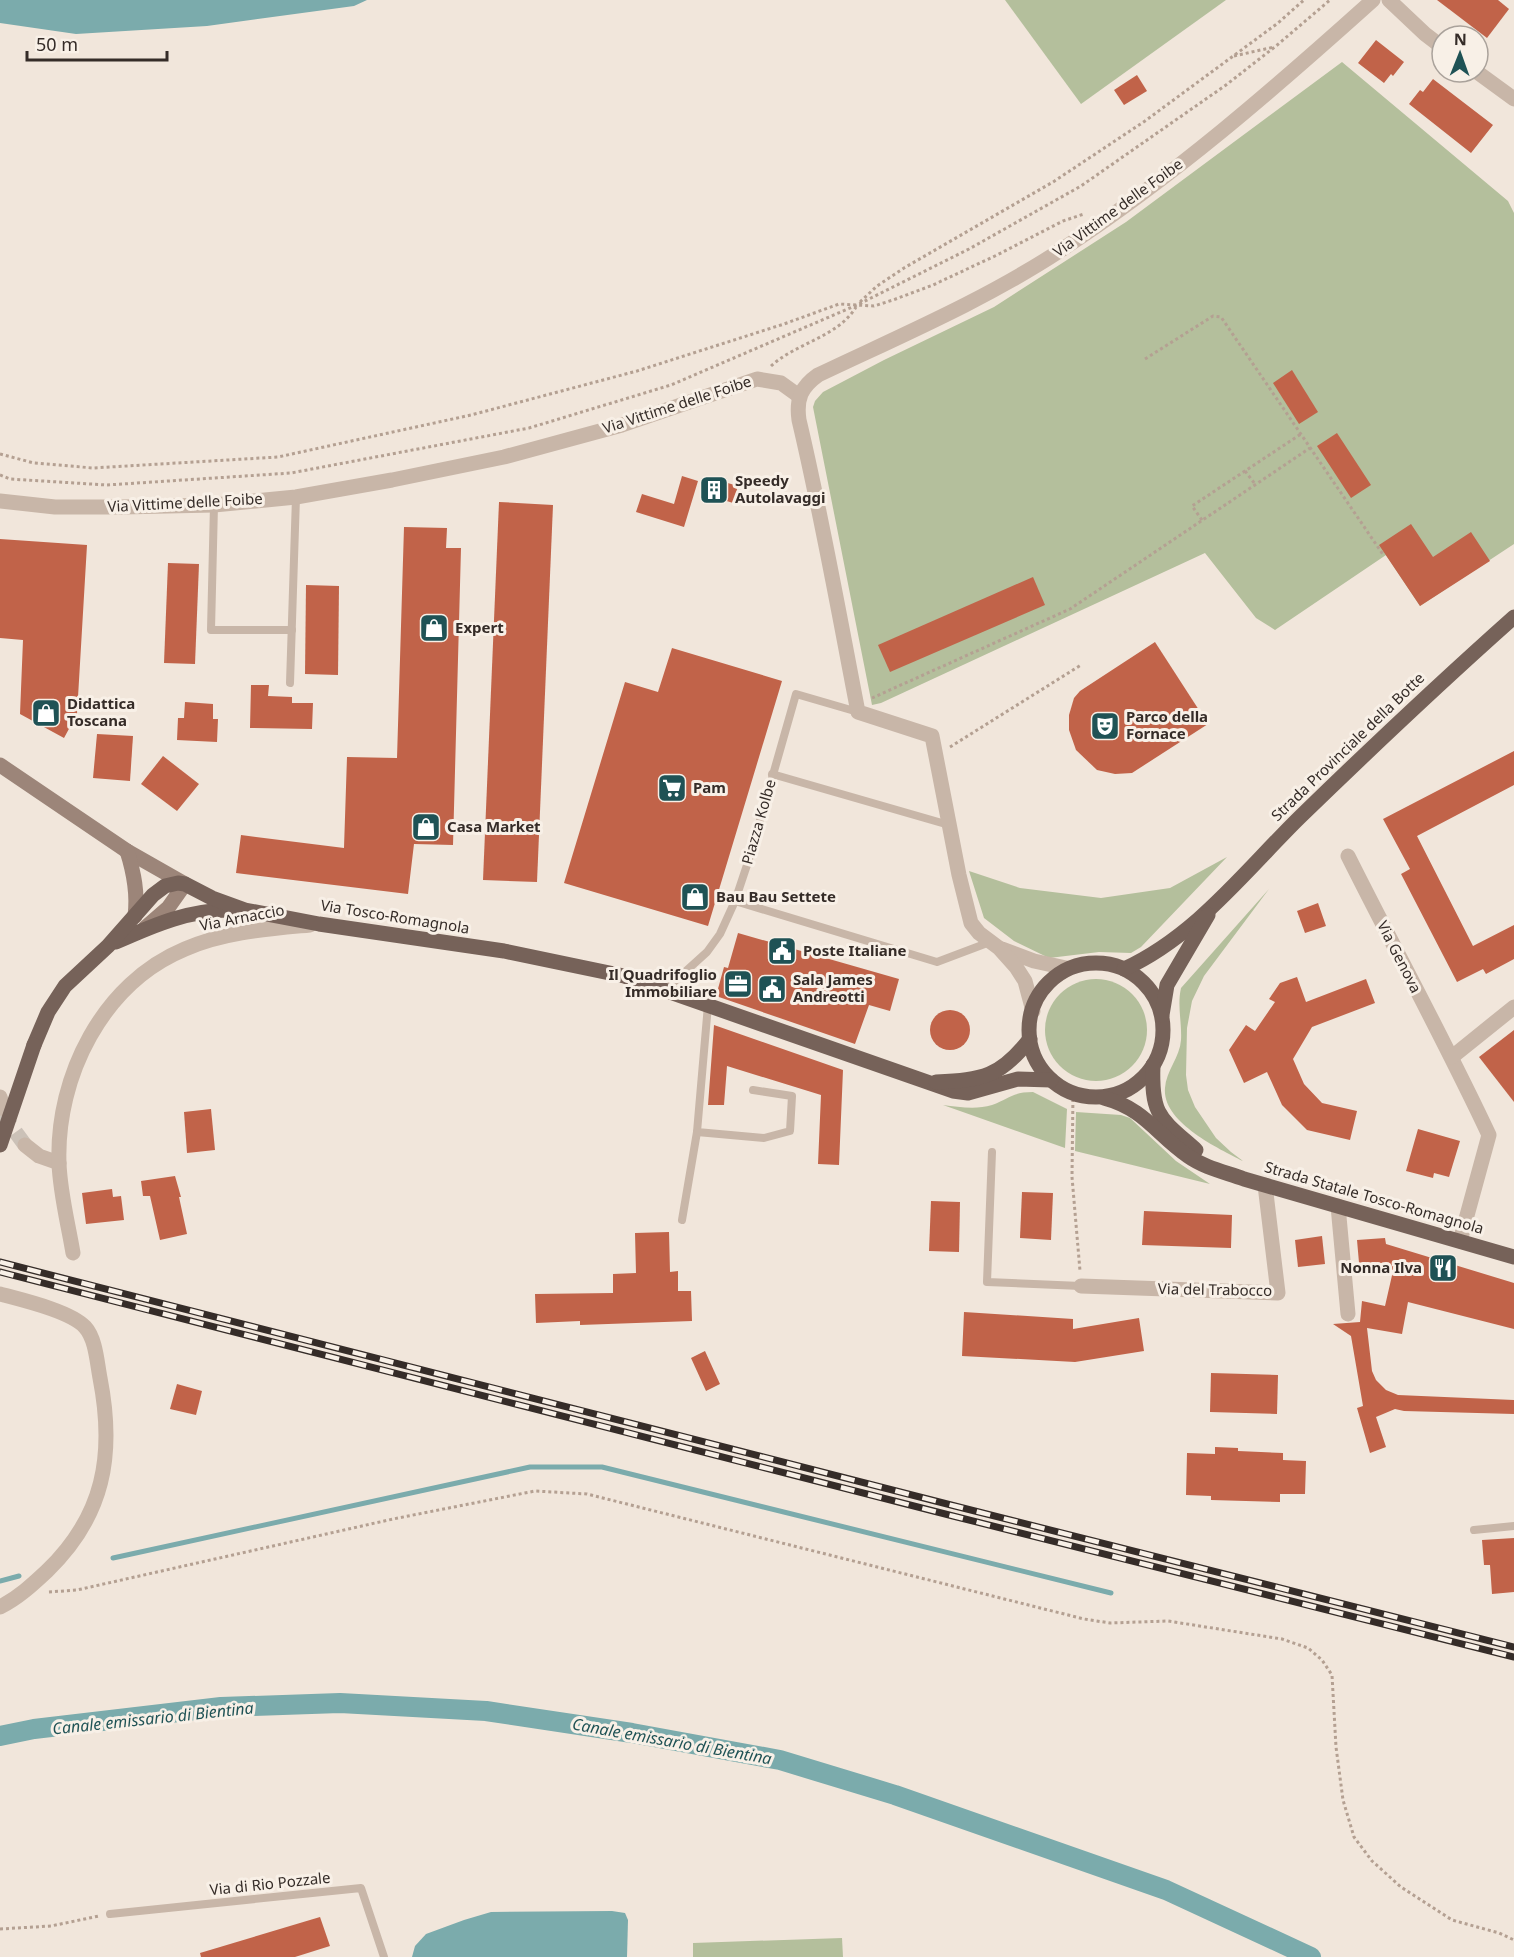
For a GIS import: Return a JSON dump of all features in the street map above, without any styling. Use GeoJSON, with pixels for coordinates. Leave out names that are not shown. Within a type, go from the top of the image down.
{"type":"FeatureCollection","features":[{"type":"Feature","properties":{"kind":"main road","name":"Strada Provinciale della Botte"},"geometry":{"type":"LineString","coordinates":[[1212,909],[1349,769],[1444,679],[1514,617]]}},
{"type":"Feature","properties":{"kind":"main road","name":"Via Tosco-Romagnola"},"geometry":{"type":"LineString","coordinates":[[0,765],[127,851],[212,898],[245,910],[319,924],[504,951],[624,976],[813,1043]]}},
{"type":"Feature","properties":{"kind":"main road"},"geometry":{"type":"LineString","coordinates":[[127,851],[136,885],[139,923],[168,908],[185,884]]}},
{"type":"Feature","properties":{"kind":"main road"},"geometry":{"type":"LineString","coordinates":[[1124,969],[1151,954],[1212,909]]}},
{"type":"Feature","properties":{"kind":"main road"},"geometry":{"type":"LineString","coordinates":[[1162,1018],[1167,985],[1212,909]]}},
{"type":"Feature","properties":{"kind":"main road","name":"Via Arnaccio"},"geometry":{"type":"LineString","coordinates":[[0,1144],[34,1045],[56,998],[86,965],[139,923],[192,913],[245,910]]}},
{"type":"Feature","properties":{"kind":"main road","name":"Strada Statale Tosco-Romagnola"},"geometry":{"type":"LineString","coordinates":[[1104,1098],[1114,1097],[1130,1090],[1147,1076],[1162,1041],[1164,1027],[1153,994],[1136,976],[1124,969],[1097,963],[1083,964],[1066,968],[1044,986],[1033,1011],[1030,1039],[1032,1050],[1040,1066],[1051,1080],[1073,1093],[1119,1102],[1135,1110],[1180,1150],[1201,1164],[1265,1185],[1514,1257]]}},
{"type":"Feature","properties":{"kind":"main road","name":"Strada Statale Tosco-Romagnola"},"geometry":{"type":"LineString","coordinates":[[927,1083],[974,1080],[990,1075],[1009,1063],[1030,1039]]}},
{"type":"Feature","properties":{"kind":"main road","name":"Strada Statale Tosco-Romagnola"},"geometry":{"type":"LineString","coordinates":[[813,1043],[952,1091],[968,1093],[1018,1079],[1051,1080]]}},
{"type":"Feature","properties":{"kind":"main road","name":"Strada Statale Tosco-Romagnola"},"geometry":{"type":"LineString","coordinates":[[1153,1065],[1152,1091],[1156,1108],[1161,1116],[1197,1151],[1225,1172]]}},
{"type":"Feature","properties":{"kind":"street","name":"Via Vittime delle Foibe"},"geometry":{"type":"LineString","coordinates":[[0,501],[55,507],[214,505],[296,497],[504,457],[622,425],[757,379],[781,383],[799,396],[806,384],[818,375],[994,289],[1061,250],[1111,217],[1262,99],[1373,0]]}},
{"type":"Feature","properties":{"kind":"street"},"geometry":{"type":"LineString","coordinates":[[1389,0],[1430,38]]}},
{"type":"Feature","properties":{"kind":"street"},"geometry":{"type":"LineString","coordinates":[[1490,81],[1514,99]]}},
{"type":"Feature","properties":{"kind":"street"},"geometry":{"type":"LineString","coordinates":[[799,396],[799,420],[819,505],[858,708]]}},
{"type":"Feature","properties":{"kind":"street","name":"Piazza Kolbe"},"geometry":{"type":"LineString","coordinates":[[858,708],[932,736],[958,875],[971,923],[1016,967],[1025,981],[1033,1011]]}},
{"type":"Feature","properties":{"kind":"street","name":"Via Genova"},"geometry":{"type":"LineString","coordinates":[[1348,856],[1427,1013],[1452,1057],[1489,1135],[1460,1241]]}},
{"type":"Feature","properties":{"kind":"street","name":"Via Arnaccio"},"geometry":{"type":"LineString","coordinates":[[73,1253],[59,1163],[61,1122],[70,1080],[78,1060],[108,1009],[135,980],[168,957],[205,942],[247,932],[319,924]]}},
{"type":"Feature","properties":{"kind":"street","name":"Piazza Kolbe"},"geometry":{"type":"LineString","coordinates":[[995,945],[1034,961],[1066,968]]}},
{"type":"Feature","properties":{"kind":"street"},"geometry":{"type":"LineString","coordinates":[[1452,1057],[1514,1007]]}},
{"type":"Feature","properties":{"kind":"street"},"geometry":{"type":"LineString","coordinates":[[24,1145],[39,1156],[59,1163]]}},
{"type":"Feature","properties":{"kind":"street","name":"Via del Trabocco"},"geometry":{"type":"LineString","coordinates":[[1081,1286],[1278,1293],[1265,1185]]}},
{"type":"Feature","properties":{"kind":"street"},"geometry":{"type":"LineString","coordinates":[[1338,1206],[1348,1314]]}},
{"type":"Feature","properties":{"kind":"street"},"geometry":{"type":"LineString","coordinates":[[0,1294],[63,1313],[77,1320],[88,1330],[101,1381],[107,1440],[103,1479],[93,1506],[75,1540],[53,1565],[22,1593],[0,1607]]}},
{"type":"Feature","properties":{"kind":"lane"},"geometry":{"type":"LineString","coordinates":[[290,682],[296,497]]}},
{"type":"Feature","properties":{"kind":"lane"},"geometry":{"type":"LineString","coordinates":[[214,505],[211,630],[292,630]]}},
{"type":"Feature","properties":{"kind":"lane","name":"Piazza Kolbe"},"geometry":{"type":"LineString","coordinates":[[665,990],[714,944],[735,901],[796,694],[858,708]]}},
{"type":"Feature","properties":{"kind":"lane"},"geometry":{"type":"LineString","coordinates":[[772,774],[949,825]]}},
{"type":"Feature","properties":{"kind":"lane"},"geometry":{"type":"LineString","coordinates":[[735,901],[937,962],[995,945]]}},
{"type":"Feature","properties":{"kind":"lane"},"geometry":{"type":"LineString","coordinates":[[682,1220],[698,1132],[708,1005]]}},
{"type":"Feature","properties":{"kind":"lane"},"geometry":{"type":"LineString","coordinates":[[698,1132],[764,1138],[790,1131],[792,1096],[753,1090]]}},
{"type":"Feature","properties":{"kind":"lane"},"geometry":{"type":"LineString","coordinates":[[992,1152],[987,1282],[1081,1286]]}},
{"type":"Feature","properties":{"kind":"lane"},"geometry":{"type":"LineString","coordinates":[[1474,1530],[1514,1526]]}},
{"type":"Feature","properties":{"kind":"lane","name":"Via di Rio Pozzale"},"geometry":{"type":"LineString","coordinates":[[110,1914],[361,1888],[384,1957]]}},
{"type":"Feature","properties":{"kind":"path"},"geometry":{"type":"LineString","coordinates":[[757,379],[782,356],[838,326],[877,286],[1053,182],[1126,133],[1278,23],[1304,0]]}},
{"type":"Feature","properties":{"kind":"path"},"geometry":{"type":"LineString","coordinates":[[0,475],[10,479],[107,485],[291,473],[530,428],[671,385],[857,305],[969,249],[1081,186],[1226,85],[1330,0]]}},
{"type":"Feature","properties":{"kind":"path"},"geometry":{"type":"LineString","coordinates":[[1232,56],[1276,46]]}},
{"type":"Feature","properties":{"kind":"path"},"geometry":{"type":"LineString","coordinates":[[0,454],[34,463],[93,468],[278,457],[471,415],[637,371],[839,304],[874,306],[923,289],[1063,221],[1091,213]]}},
{"type":"Feature","properties":{"kind":"path"},"geometry":{"type":"LineString","coordinates":[[1145,358],[1214,316],[1221,317],[1384,556]]}},
{"type":"Feature","properties":{"kind":"path"},"geometry":{"type":"LineString","coordinates":[[1202,520],[1192,506],[1301,434]]}},
{"type":"Feature","properties":{"kind":"path"},"geometry":{"type":"LineString","coordinates":[[858,708],[1070,609],[1310,448]]}},
{"type":"Feature","properties":{"kind":"path"},"geometry":{"type":"LineString","coordinates":[[1245,471],[1255,484]]}},
{"type":"Feature","properties":{"kind":"path"},"geometry":{"type":"LineString","coordinates":[[935,756],[1081,665]]}},
{"type":"Feature","properties":{"kind":"path"},"geometry":{"type":"LineString","coordinates":[[1073,1093],[1072,1177],[1081,1286]]}},
{"type":"Feature","properties":{"kind":"path"},"geometry":{"type":"LineString","coordinates":[[22,1593],[77,1590],[393,1519],[535,1491],[587,1494],[1084,1618],[1110,1623],[1168,1621],[1282,1639],[1308,1648],[1322,1660],[1332,1674],[1336,1747],[1343,1800],[1354,1837],[1372,1861],[1401,1887],[1452,1920],[1499,1933],[1514,1940]]}},
{"type":"Feature","properties":{"kind":"path"},"geometry":{"type":"LineString","coordinates":[[0,1929],[51,1926],[110,1914]]}},
{"type":"Feature","properties":{"kind":"green space"},"geometry":{"type":"Polygon","coordinates":[[[1005,0],[1226,0],[1081,104],[1005,0]]]}},
{"type":"Feature","properties":{"kind":"green space"},"geometry":{"type":"Polygon","coordinates":[[[1342,62],[1508,201],[1514,213],[1514,544],[1420,606],[1386,555],[1275,630],[1256,618],[1205,553],[881,703],[872,705],[813,407],[815,401],[823,392],[994,307],[1126,222],[1342,62]]]}},
{"type":"Feature","properties":{"kind":"green space"},"geometry":{"type":"Polygon","coordinates":[[[1227,857],[1141,947],[1131,953],[1099,952],[1049,958],[1014,941],[984,918],[969,871],[1020,888],[1101,898],[1170,888],[1227,857]]]}},
{"type":"Feature","properties":{"kind":"green space"},"geometry":{"type":"Polygon","coordinates":[[[1269,889],[1204,976],[1192,1001],[1187,1028],[1186,1075],[1188,1090],[1195,1107],[1216,1138],[1243,1161],[1207,1141],[1182,1123],[1172,1112],[1166,1100],[1165,1088],[1180,1046],[1181,988],[1269,889]]]}},
{"type":"Feature","properties":{"kind":"green space"},"geometry":{"type":"Polygon","coordinates":[[[1096,979],[1116,983],[1132,994],[1143,1010],[1147,1030],[1143,1050],[1132,1066],[1116,1077],[1096,1081],[1076,1077],[1060,1066],[1049,1050],[1045,1030],[1049,1010],[1060,994],[1076,983],[1096,979]]]}},
{"type":"Feature","properties":{"kind":"green space"},"geometry":{"type":"Polygon","coordinates":[[[1033,1092],[1067,1109],[1065,1148],[943,1105],[967,1108],[986,1107],[1015,1095],[1033,1092]]]}},
{"type":"Feature","properties":{"kind":"green space"},"geometry":{"type":"Polygon","coordinates":[[[1076,1112],[1121,1115],[1130,1118],[1176,1161],[1210,1184],[1075,1151],[1076,1112]]]}},
{"type":"Feature","properties":{"kind":"green space"},"geometry":{"type":"Polygon","coordinates":[[[842,1938],[843,1957],[693,1957],[693,1943],[842,1938]]]}},
{"type":"Feature","properties":{"kind":"water"},"geometry":{"type":"Polygon","coordinates":[[[0,0],[367,0],[354,6],[207,26],[76,34],[0,23],[0,0]]]}},
{"type":"Feature","properties":{"kind":"water"},"geometry":{"type":"Polygon","coordinates":[[[612,1911],[625,1913],[628,1920],[627,1957],[412,1957],[415,1946],[426,1934],[491,1912],[612,1911]]]}},
{"type":"Feature","properties":{"kind":"building"},"geometry":{"type":"Polygon","coordinates":[[[1437,0],[1498,0],[1509,9],[1490,34],[1490,24],[1469,24],[1437,0]]]}},
{"type":"Feature","properties":{"kind":"building"},"geometry":{"type":"Polygon","coordinates":[[[1376,40],[1404,62],[1384,83],[1358,63],[1376,40]]]}},
{"type":"Feature","properties":{"kind":"building"},"geometry":{"type":"Polygon","coordinates":[[[1137,75],[1147,91],[1124,105],[1114,90],[1137,75]]]}},
{"type":"Feature","properties":{"kind":"building"},"geometry":{"type":"Polygon","coordinates":[[[1430,83],[1440,84],[1493,125],[1471,153],[1409,104],[1420,90],[1423,92],[1430,83]]]}},
{"type":"Feature","properties":{"kind":"building"},"geometry":{"type":"Polygon","coordinates":[[[1292,370],[1318,412],[1299,424],[1273,383],[1292,370]]]}},
{"type":"Feature","properties":{"kind":"building"},"geometry":{"type":"Polygon","coordinates":[[[1337,433],[1371,485],[1351,498],[1317,446],[1337,433]]]}},
{"type":"Feature","properties":{"kind":"building"},"geometry":{"type":"Polygon","coordinates":[[[682,476],[698,481],[684,527],[636,512],[642,494],[674,504],[682,476]]]}},
{"type":"Feature","properties":{"kind":"building"},"geometry":{"type":"Polygon","coordinates":[[[707,477],[738,486],[733,503],[702,493],[707,477]]]}},
{"type":"Feature","properties":{"kind":"building"},"geometry":{"type":"Polygon","coordinates":[[[499,502],[553,505],[537,882],[483,880],[499,502]]]}},
{"type":"Feature","properties":{"kind":"building"},"geometry":{"type":"Polygon","coordinates":[[[1411,524],[1433,557],[1471,532],[1490,561],[1420,606],[1379,545],[1411,524]]]}},
{"type":"Feature","properties":{"kind":"building"},"geometry":{"type":"Polygon","coordinates":[[[404,527],[447,528],[446,548],[461,548],[453,845],[414,844],[408,894],[236,873],[241,835],[344,848],[347,757],[397,758],[404,527]]]}},
{"type":"Feature","properties":{"kind":"building"},"geometry":{"type":"Polygon","coordinates":[[[0,539],[87,545],[77,714],[64,738],[20,714],[23,640],[0,638],[0,539]]]}},
{"type":"Feature","properties":{"kind":"building"},"geometry":{"type":"Polygon","coordinates":[[[168,563],[199,564],[195,664],[164,663],[168,563]]]}},
{"type":"Feature","properties":{"kind":"building"},"geometry":{"type":"Polygon","coordinates":[[[1033,577],[1045,605],[890,672],[878,645],[1033,577]]]}},
{"type":"Feature","properties":{"kind":"building"},"geometry":{"type":"Polygon","coordinates":[[[306,585],[339,586],[338,675],[305,674],[306,585]]]}},
{"type":"Feature","properties":{"kind":"building"},"geometry":{"type":"Polygon","coordinates":[[[1155,642],[1208,724],[1132,773],[1115,774],[1097,770],[1076,750],[1069,730],[1069,715],[1074,698],[1080,691],[1155,642]]]}},
{"type":"Feature","properties":{"kind":"building","name":"Pam"},"geometry":{"type":"Polygon","coordinates":[[[672,648],[782,681],[708,926],[564,883],[625,682],[658,692],[672,648]]]}},
{"type":"Feature","properties":{"kind":"building"},"geometry":{"type":"Polygon","coordinates":[[[251,685],[269,685],[268,696],[292,697],[292,703],[313,703],[312,729],[250,728],[251,685]]]}},
{"type":"Feature","properties":{"kind":"building"},"geometry":{"type":"Polygon","coordinates":[[[185,702],[213,704],[213,719],[218,719],[217,742],[177,740],[178,718],[184,718],[185,702]]]}},
{"type":"Feature","properties":{"kind":"building"},"geometry":{"type":"Polygon","coordinates":[[[97,734],[133,736],[130,781],[93,778],[97,734]]]}},
{"type":"Feature","properties":{"kind":"building"},"geometry":{"type":"Polygon","coordinates":[[[1514,751],[1514,785],[1417,836],[1473,946],[1514,925],[1514,959],[1486,974],[1483,969],[1457,982],[1401,874],[1410,869],[1383,819],[1514,751]]]}},
{"type":"Feature","properties":{"kind":"building"},"geometry":{"type":"Polygon","coordinates":[[[163,756],[199,784],[177,811],[141,784],[163,756]]]}},
{"type":"Feature","properties":{"kind":"building"},"geometry":{"type":"Polygon","coordinates":[[[1318,903],[1326,926],[1305,933],[1297,911],[1318,903]]]}},
{"type":"Feature","properties":{"kind":"building"},"geometry":{"type":"Polygon","coordinates":[[[738,933],[899,979],[890,1011],[869,1005],[855,1044],[716,996],[724,967],[728,968],[738,933]]]}},
{"type":"Feature","properties":{"kind":"building"},"geometry":{"type":"Polygon","coordinates":[[[1297,977],[1306,1002],[1366,979],[1375,1003],[1312,1027],[1293,1059],[1304,1084],[1322,1103],[1357,1111],[1350,1140],[1307,1130],[1282,1105],[1267,1072],[1244,1083],[1229,1050],[1246,1025],[1255,1031],[1275,1002],[1269,999],[1280,983],[1297,977]]]}},
{"type":"Feature","properties":{"kind":"building"},"geometry":{"type":"Polygon","coordinates":[[[950,1010],[964,1016],[970,1030],[964,1044],[950,1050],[936,1044],[930,1030],[936,1016],[950,1010]]]}},
{"type":"Feature","properties":{"kind":"building"},"geometry":{"type":"Polygon","coordinates":[[[714,1025],[843,1070],[839,1165],[818,1164],[821,1095],[727,1066],[724,1105],[708,1105],[714,1025]]]}},
{"type":"Feature","properties":{"kind":"building"},"geometry":{"type":"Polygon","coordinates":[[[1514,1030],[1514,1102],[1479,1057],[1514,1030]]]}},
{"type":"Feature","properties":{"kind":"building"},"geometry":{"type":"Polygon","coordinates":[[[211,1109],[215,1150],[187,1153],[184,1112],[211,1109]]]}},
{"type":"Feature","properties":{"kind":"building"},"geometry":{"type":"Polygon","coordinates":[[[1418,1129],[1460,1141],[1449,1177],[1434,1173],[1433,1178],[1406,1171],[1418,1129]]]}},
{"type":"Feature","properties":{"kind":"building"},"geometry":{"type":"Polygon","coordinates":[[[175,1176],[187,1234],[160,1240],[150,1196],[143,1196],[141,1181],[175,1176]]]}},
{"type":"Feature","properties":{"kind":"building"},"geometry":{"type":"Polygon","coordinates":[[[112,1189],[113,1197],[121,1196],[124,1220],[86,1224],[82,1193],[112,1189]]]}},
{"type":"Feature","properties":{"kind":"building"},"geometry":{"type":"Polygon","coordinates":[[[1022,1192],[1053,1193],[1051,1240],[1020,1238],[1022,1192]]]}},
{"type":"Feature","properties":{"kind":"building"},"geometry":{"type":"Polygon","coordinates":[[[931,1201],[960,1202],[959,1252],[929,1251],[931,1201]]]}},
{"type":"Feature","properties":{"kind":"building"},"geometry":{"type":"Polygon","coordinates":[[[1144,1211],[1232,1215],[1231,1248],[1142,1245],[1144,1211]]]}},
{"type":"Feature","properties":{"kind":"building"},"geometry":{"type":"Polygon","coordinates":[[[669,1232],[670,1272],[678,1271],[678,1291],[691,1291],[692,1321],[580,1325],[580,1321],[536,1323],[535,1294],[613,1293],[613,1274],[636,1273],[635,1233],[669,1232]]]}},
{"type":"Feature","properties":{"kind":"building"},"geometry":{"type":"Polygon","coordinates":[[[1322,1236],[1325,1264],[1298,1267],[1295,1240],[1322,1236]]]}},
{"type":"Feature","properties":{"kind":"building"},"geometry":{"type":"Polygon","coordinates":[[[1385,1238],[1386,1244],[1514,1283],[1514,1329],[1408,1302],[1402,1334],[1367,1328],[1372,1371],[1376,1380],[1386,1390],[1398,1395],[1514,1400],[1514,1414],[1395,1409],[1376,1417],[1386,1447],[1370,1453],[1357,1408],[1363,1406],[1351,1336],[1333,1324],[1360,1322],[1362,1301],[1385,1306],[1393,1271],[1360,1274],[1357,1240],[1385,1238]]]}},
{"type":"Feature","properties":{"kind":"building"},"geometry":{"type":"Polygon","coordinates":[[[964,1312],[1073,1319],[1073,1329],[1139,1318],[1144,1351],[1075,1362],[962,1356],[964,1312]]]}},
{"type":"Feature","properties":{"kind":"building"},"geometry":{"type":"Polygon","coordinates":[[[705,1351],[720,1384],[706,1391],[691,1358],[705,1351]]]}},
{"type":"Feature","properties":{"kind":"building"},"geometry":{"type":"Polygon","coordinates":[[[1211,1373],[1278,1375],[1277,1414],[1210,1412],[1211,1373]]]}},
{"type":"Feature","properties":{"kind":"building"},"geometry":{"type":"Polygon","coordinates":[[[177,1384],[202,1391],[196,1415],[170,1409],[177,1384]]]}},
{"type":"Feature","properties":{"kind":"building"},"geometry":{"type":"Polygon","coordinates":[[[1215,1447],[1238,1448],[1238,1451],[1283,1453],[1283,1460],[1306,1461],[1305,1494],[1280,1494],[1280,1502],[1211,1500],[1211,1496],[1186,1495],[1187,1453],[1215,1454],[1215,1447]]]}},
{"type":"Feature","properties":{"kind":"building"},"geometry":{"type":"Polygon","coordinates":[[[1514,1538],[1514,1592],[1492,1594],[1490,1565],[1484,1565],[1482,1540],[1514,1538]]]}},
{"type":"Feature","properties":{"kind":"building"},"geometry":{"type":"Polygon","coordinates":[[[320,1917],[330,1946],[295,1957],[201,1957],[200,1953],[320,1917]]]}},
{"type":"Feature","properties":{"kind":"waterway"},"geometry":{"type":"LineString","coordinates":[[113,1558],[530,1467],[602,1467],[1111,1593]]}},
{"type":"Feature","properties":{"kind":"waterway"},"geometry":{"type":"LineString","coordinates":[[0,1581],[19,1576]]}},
{"type":"Feature","properties":{"kind":"waterway","name":"Canale emissario di Bientina"},"geometry":{"type":"LineString","coordinates":[[0,1736],[34,1729],[221,1707],[340,1703],[486,1711],[632,1733],[780,1760],[895,1795],[1166,1890],[1311,1957]]}},
{"type":"Feature","properties":{"kind":"tunnel"},"geometry":{"type":"LineString","coordinates":[[5,1112],[9,1123],[25,1145]]}},
{"type":"Feature","properties":{"kind":"railway"},"geometry":{"type":"LineString","coordinates":[[0,1262],[1514,1647]]}},
{"type":"Feature","properties":{"kind":"railway"},"geometry":{"type":"LineString","coordinates":[[0,1272],[1514,1657]]}},
{"type":"Feature","properties":{"kind":"place","name":"Speedy Autolavaggi"},"geometry":{"type":"Point","coordinates":[714,490]}},
{"type":"Feature","properties":{"kind":"place","name":"Expert"},"geometry":{"type":"Point","coordinates":[434,628]}},
{"type":"Feature","properties":{"kind":"place","name":"Didattica Toscana"},"geometry":{"type":"Point","coordinates":[46,713]}},
{"type":"Feature","properties":{"kind":"place","name":"Parco della Fornace"},"geometry":{"type":"Point","coordinates":[1105,726]}},
{"type":"Feature","properties":{"kind":"place","name":"Pam"},"geometry":{"type":"Point","coordinates":[672,788]}},
{"type":"Feature","properties":{"kind":"place","name":"Casa Market"},"geometry":{"type":"Point","coordinates":[426,827]}},
{"type":"Feature","properties":{"kind":"place","name":"Bau Bau Settete"},"geometry":{"type":"Point","coordinates":[695,897]}},
{"type":"Feature","properties":{"kind":"place","name":"Poste Italiane"},"geometry":{"type":"Point","coordinates":[782,951]}},
{"type":"Feature","properties":{"kind":"place","name":"Il Quadrifoglio Immobiliare"},"geometry":{"type":"Point","coordinates":[738,984]}},
{"type":"Feature","properties":{"kind":"place","name":"Sala James Andreotti"},"geometry":{"type":"Point","coordinates":[772,989]}},
{"type":"Feature","properties":{"kind":"place","name":"Nonna Ilva"},"geometry":{"type":"Point","coordinates":[1443,1268]}}]}
